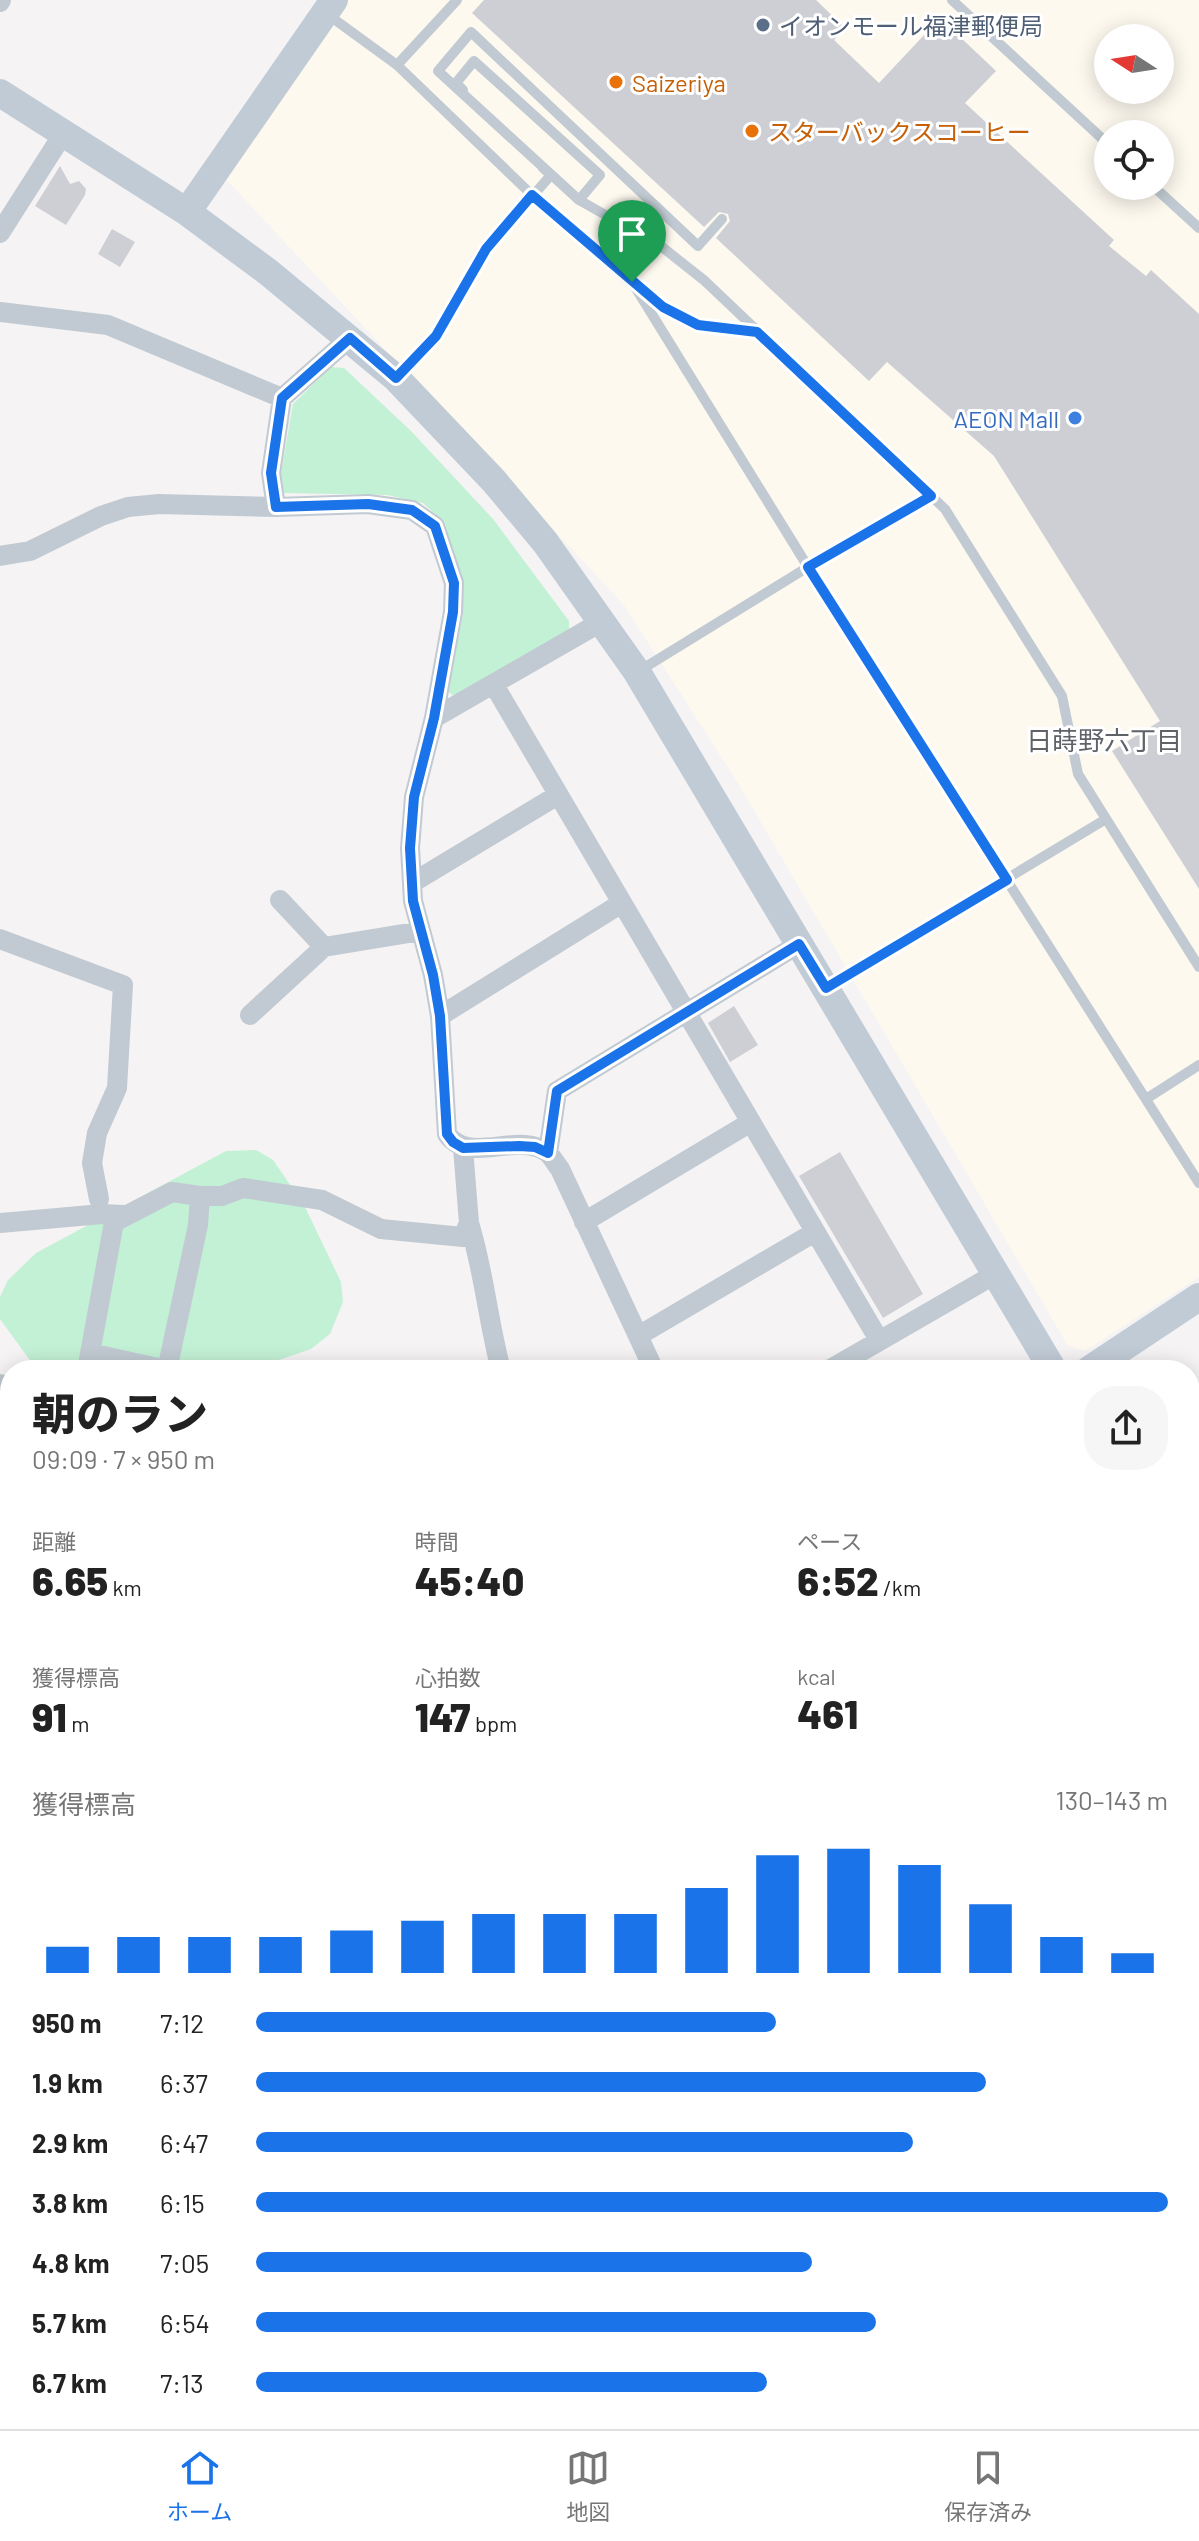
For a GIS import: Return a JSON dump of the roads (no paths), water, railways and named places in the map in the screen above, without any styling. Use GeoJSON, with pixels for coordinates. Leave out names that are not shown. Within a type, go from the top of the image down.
{"type":"FeatureCollection","features":[{"type":"Feature","properties":{"kind":"street"},"geometry":{"type":"LineString","coordinates":[[187,212],[329,6]]}},
{"type":"Feature","properties":{"kind":"street"},"geometry":{"type":"LineString","coordinates":[[0,93],[187,212],[350,338],[396,378],[494,481],[545,542],[637,672],[1047,1360]]}},
{"type":"Feature","properties":{"kind":"street"},"geometry":{"type":"LineString","coordinates":[[0,233],[63,134]]}},
{"type":"Feature","properties":{"kind":"street"},"geometry":{"type":"LineString","coordinates":[[0,312],[108,325],[282,398]]}},
{"type":"Feature","properties":{"kind":"street"},"geometry":{"type":"LineString","coordinates":[[276,507],[271,473],[282,398],[350,338]]}},
{"type":"Feature","properties":{"kind":"street"},"geometry":{"type":"LineString","coordinates":[[0,556],[30,551],[101,516],[128,507],[159,504],[383,506],[412,510],[435,526],[454,583],[453,612],[434,718],[414,797],[410,848],[413,901],[433,975],[440,1016],[447,1134],[463,1148],[519,1146],[535,1147],[548,1153],[560,1169],[649,1360]]}},
{"type":"Feature","properties":{"kind":"street"},"geometry":{"type":"LineString","coordinates":[[434,718],[601,622]]}},
{"type":"Feature","properties":{"kind":"street"},"geometry":{"type":"LineString","coordinates":[[494,685],[879,1340]]}},
{"type":"Feature","properties":{"kind":"street"},"geometry":{"type":"LineString","coordinates":[[412,883],[558,795]]}},
{"type":"Feature","properties":{"kind":"street"},"geometry":{"type":"LineString","coordinates":[[280,900],[324,947]]}},
{"type":"Feature","properties":{"kind":"street"},"geometry":{"type":"LineString","coordinates":[[440,1016],[622,903]]}},
{"type":"Feature","properties":{"kind":"street"},"geometry":{"type":"LineString","coordinates":[[250,1015],[324,947],[421,931]]}},
{"type":"Feature","properties":{"kind":"street"},"geometry":{"type":"LineString","coordinates":[[0,939],[123,985],[117,1088],[97,1133],[92,1163],[99,1199]]}},
{"type":"Feature","properties":{"kind":"street"},"geometry":{"type":"LineString","coordinates":[[548,1153],[557,1091],[799,944]]}},
{"type":"Feature","properties":{"kind":"street"},"geometry":{"type":"LineString","coordinates":[[584,1222],[751,1122]]}},
{"type":"Feature","properties":{"kind":"street"},"geometry":{"type":"LineString","coordinates":[[463,1148],[469,1223],[481,1261],[498,1360]]}},
{"type":"Feature","properties":{"kind":"street"},"geometry":{"type":"LineString","coordinates":[[88,1360],[114,1222],[172,1192],[222,1196],[243,1188],[322,1200],[381,1229],[463,1237],[469,1223]]}},
{"type":"Feature","properties":{"kind":"street"},"geometry":{"type":"LineString","coordinates":[[169,1360],[198,1225],[200,1196]]}},
{"type":"Feature","properties":{"kind":"street"},"geometry":{"type":"LineString","coordinates":[[0,1223],[123,1215]]}},
{"type":"Feature","properties":{"kind":"street"},"geometry":{"type":"LineString","coordinates":[[638,1336],[815,1232]]}},
{"type":"Feature","properties":{"kind":"street"},"geometry":{"type":"LineString","coordinates":[[846,1360],[997,1273]]}},
{"type":"Feature","properties":{"kind":"street"},"geometry":{"type":"LineString","coordinates":[[1104,1360],[1199,1297]]}},
{"type":"Feature","properties":{"kind":"street"},"geometry":{"type":"LineString","coordinates":[[1115,1360],[1199,1309]]}},
{"type":"Feature","properties":{"kind":"lane"},"geometry":{"type":"LineString","coordinates":[[397,65],[457,0]]}},
{"type":"Feature","properties":{"kind":"lane"},"geometry":{"type":"LineString","coordinates":[[952,0],[1094,131]]}},
{"type":"Feature","properties":{"kind":"lane"},"geometry":{"type":"LineString","coordinates":[[329,6],[397,65],[532,195],[663,307],[698,325],[757,332]]}},
{"type":"Feature","properties":{"kind":"lane"},"geometry":{"type":"LineString","coordinates":[[722,219],[698,246],[471,32],[438,71],[579,200],[662,247],[705,281],[945,509],[1062,696],[1078,774],[1199,967]]}},
{"type":"Feature","properties":{"kind":"lane"},"geometry":{"type":"LineString","coordinates":[[396,378],[436,336],[486,249],[551,175],[456,83],[474,61],[600,175],[579,200]]}},
{"type":"Feature","properties":{"kind":"lane"},"geometry":{"type":"LineString","coordinates":[[1168,200],[1199,228]]}},
{"type":"Feature","properties":{"kind":"lane"},"geometry":{"type":"LineString","coordinates":[[632,282],[808,567],[1199,1183]]}},
{"type":"Feature","properties":{"kind":"lane"},"geometry":{"type":"LineString","coordinates":[[637,672],[931,496]]}},
{"type":"Feature","properties":{"kind":"lane"},"geometry":{"type":"LineString","coordinates":[[826,988],[1106,819]]}},
{"type":"Feature","properties":{"kind":"lane"},"geometry":{"type":"LineString","coordinates":[[1146,1099],[1199,1065]]}},
{"type":"Feature","properties":{"kind":"place","name":"イオンモール福津郵便局"},"geometry":{"type":"Point","coordinates":[763,25]}},
{"type":"Feature","properties":{"kind":"place","name":"Saizeriya"},"geometry":{"type":"Point","coordinates":[616,82]}},
{"type":"Feature","properties":{"kind":"place","name":"スターバックスコーヒー"},"geometry":{"type":"Point","coordinates":[752,131]}},
{"type":"Feature","properties":{"kind":"place","name":"AEON Mall"},"geometry":{"type":"Point","coordinates":[1075,418]}},
{"type":"Feature","properties":{"kind":"district","name":"日蒔野六丁目"},"geometry":{"type":"Point","coordinates":[1104,739]}}]}
